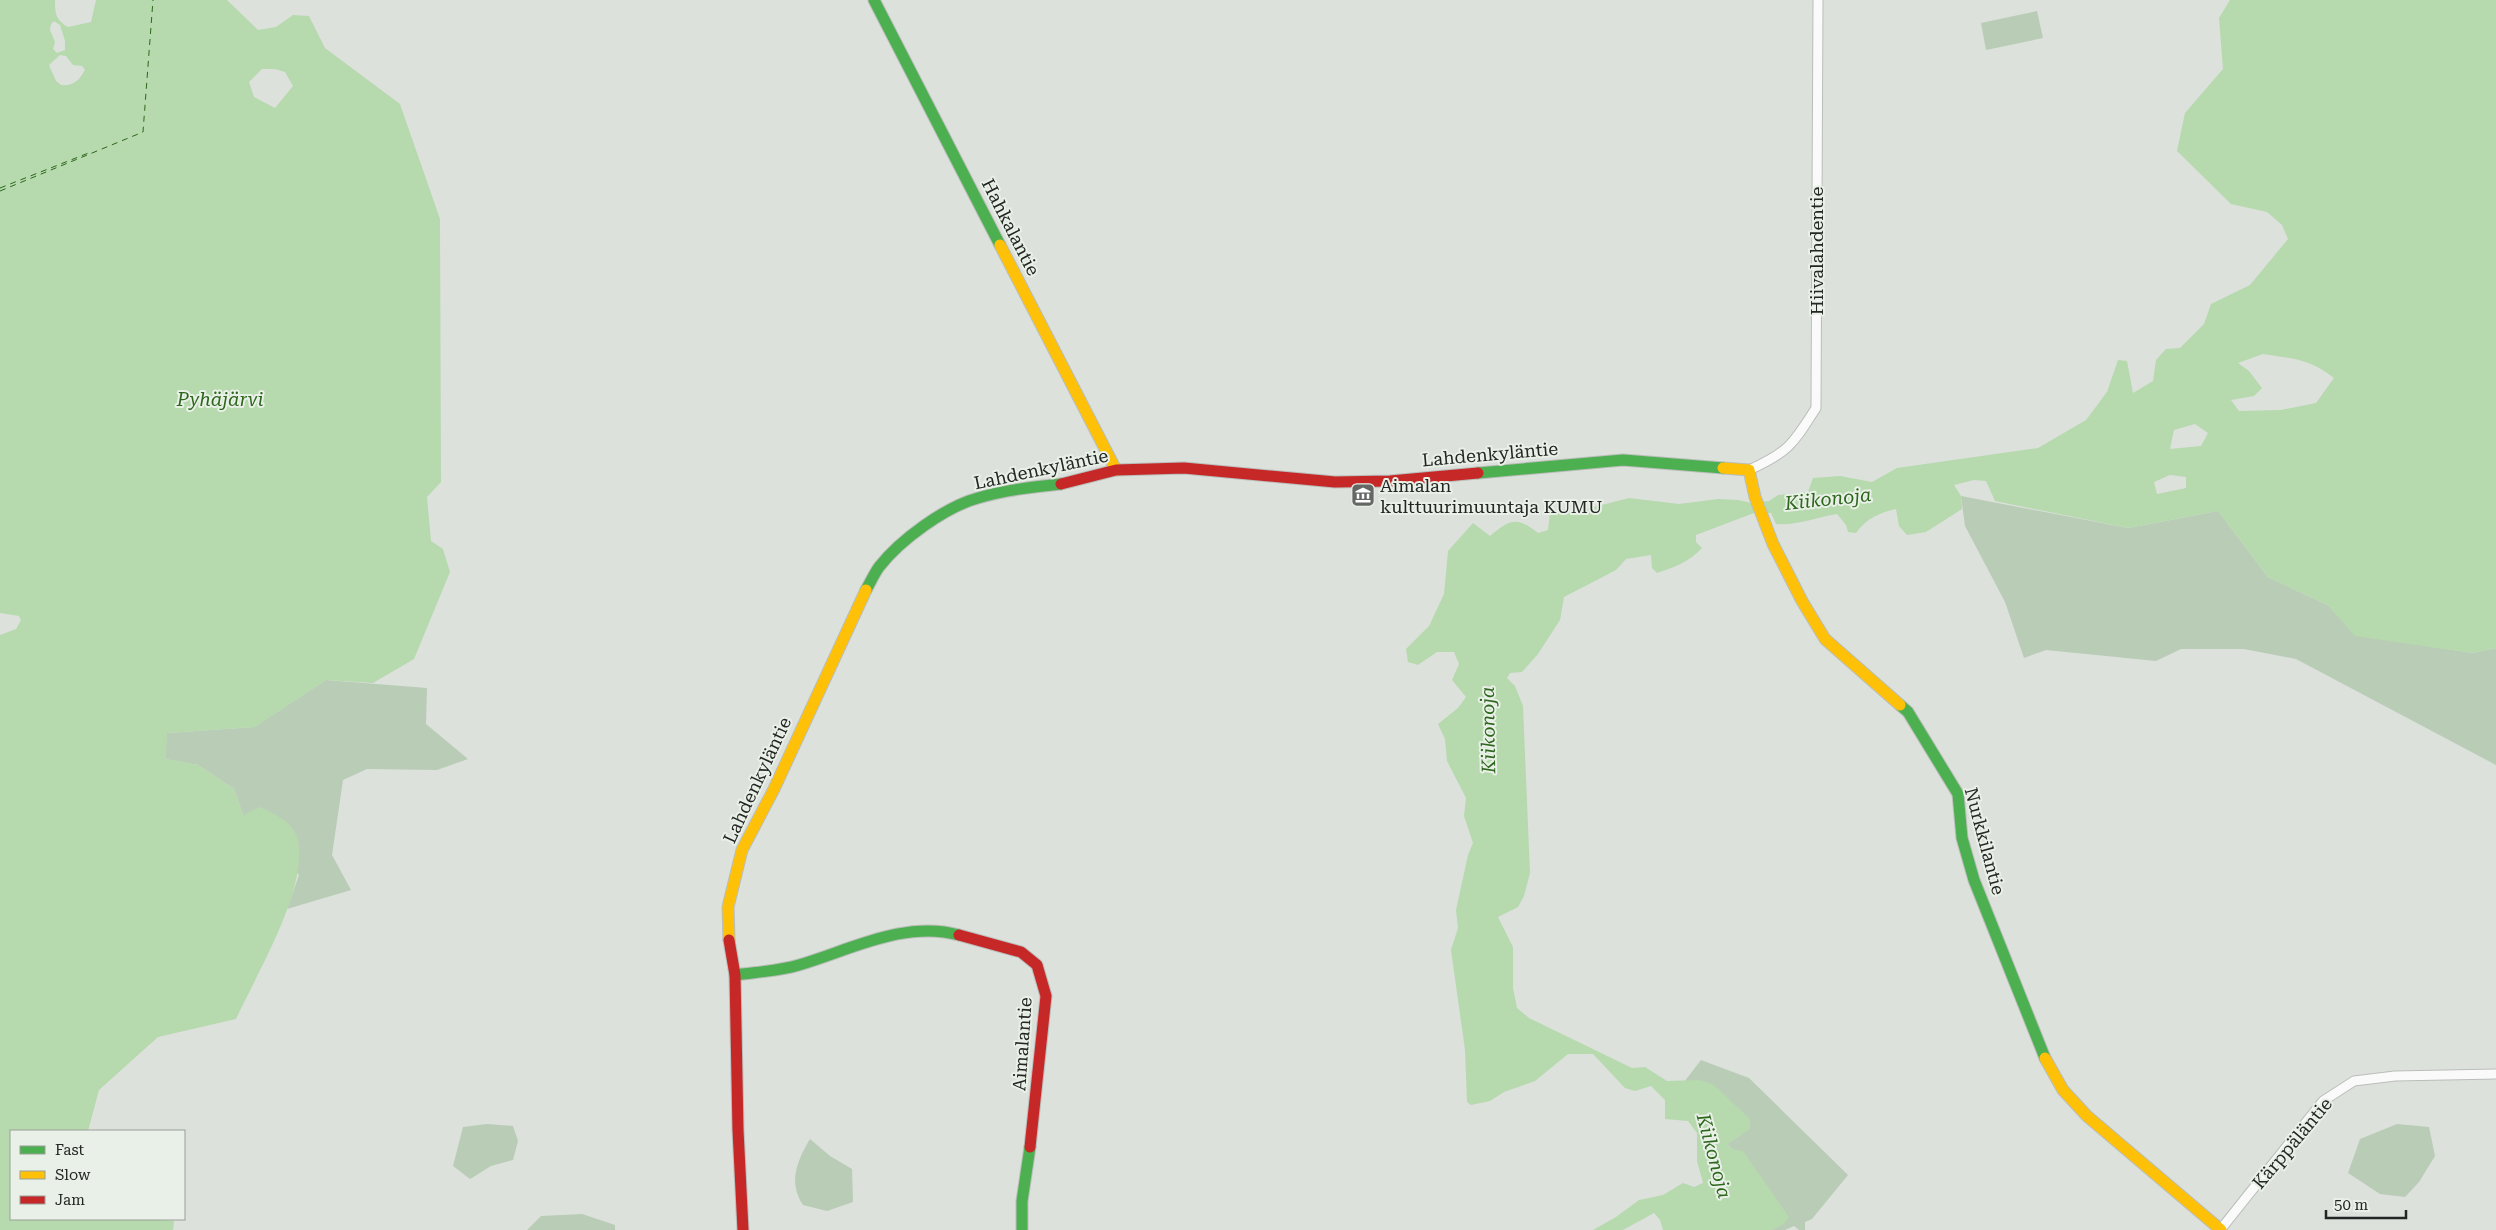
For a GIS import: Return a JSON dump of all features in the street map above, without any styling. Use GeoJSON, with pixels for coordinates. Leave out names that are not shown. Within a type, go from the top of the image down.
{"type":"FeatureCollection","features":[{"type":"Feature","properties":{"kind":"street","name":"Hahkalantie"},"geometry":{"type":"LineString","coordinates":[[874,0],[1116,470]]}},
{"type":"Feature","properties":{"kind":"street","name":"Hiivalahdentie"},"geometry":{"type":"LineString","coordinates":[[1748,470],[1770,461],[1791,446],[1816,408],[1818,0]]}},
{"type":"Feature","properties":{"kind":"street","name":"Lahdenkyläntie"},"geometry":{"type":"LineString","coordinates":[[744,1230],[738,1130],[735,975],[729,941],[728,907],[742,850],[774,789],[863,595],[878,568],[894,550],[934,519],[976,498],[1015,489],[1066,483],[1116,470],[1184,468],[1335,482],[1390,481],[1623,460],[1748,470]]}},
{"type":"Feature","properties":{"kind":"street","name":"Nurkkilantie"},"geometry":{"type":"LineString","coordinates":[[1748,470],[1759,508],[1773,544],[1798,593],[1825,639],[1908,712],[1958,794],[1962,838],[1974,880],[2040,1050],[2063,1090],[2087,1116],[2221,1230]]}},
{"type":"Feature","properties":{"kind":"street","name":"Aimalantie"},"geometry":{"type":"LineString","coordinates":[[735,975],[798,966],[899,933],[948,932],[1021,952],[1037,965],[1046,996],[1035,1109],[1022,1201],[1022,1230]]}},
{"type":"Feature","properties":{"kind":"street","name":"Kärppäläntie"},"geometry":{"type":"LineString","coordinates":[[2221,1230],[2323,1100],[2354,1081],[2395,1076],[2496,1074]]}},
{"type":"Feature","properties":{"kind":"shaded area"},"geometry":{"type":"Polygon","coordinates":[[[2037,11],[2043,38],[1986,50],[1981,23],[2037,11]]]}},
{"type":"Feature","properties":{"kind":"shaded area"},"geometry":{"type":"Polygon","coordinates":[[[1961,496],[2128,528],[2218,511],[2268,577],[2329,606],[2355,635],[2472,653],[2496,648],[2496,765],[2296,659],[2244,649],[2181,649],[2156,661],[2046,650],[2024,658],[2005,602],[1965,526],[1961,496]]]}},
{"type":"Feature","properties":{"kind":"shaded area"},"geometry":{"type":"Polygon","coordinates":[[[326,680],[427,688],[426,724],[468,759],[437,770],[367,769],[343,780],[332,855],[351,890],[287,909],[299,875],[243,815],[234,789],[198,765],[165,759],[167,733],[254,727],[326,680]]]}},
{"type":"Feature","properties":{"kind":"shaded area"},"geometry":{"type":"Polygon","coordinates":[[[1701,1060],[1749,1078],[1848,1175],[1812,1219],[1805,1222],[1805,1230],[1799,1230],[1794,1226],[1785,1230],[1772,1230],[1732,1149],[1727,1144],[1742,1134],[1684,1082],[1701,1060]]]}},
{"type":"Feature","properties":{"kind":"shaded area"},"geometry":{"type":"Polygon","coordinates":[[[487,1124],[513,1126],[518,1141],[513,1160],[491,1166],[470,1179],[453,1166],[463,1127],[487,1124]]]}},
{"type":"Feature","properties":{"kind":"shaded area"},"geometry":{"type":"Polygon","coordinates":[[[2397,1124],[2429,1127],[2435,1156],[2419,1182],[2405,1197],[2380,1194],[2348,1173],[2360,1139],[2397,1124]]]}},
{"type":"Feature","properties":{"kind":"shaded area"},"geometry":{"type":"Polygon","coordinates":[[[810,1139],[830,1156],[852,1169],[853,1202],[827,1211],[803,1205],[798,1196],[795,1180],[798,1163],[810,1139]]]}},
{"type":"Feature","properties":{"kind":"shaded area"},"geometry":{"type":"Polygon","coordinates":[[[582,1214],[615,1225],[615,1230],[527,1230],[541,1216],[582,1214]]]}},
{"type":"Feature","properties":{"kind":"water","name":"Pyhäjärvi"},"geometry":{"type":"Polygon","coordinates":[[[0,0],[55,0],[57,16],[68,27],[91,22],[96,0],[227,0],[258,30],[276,27],[293,15],[309,16],[325,48],[400,104],[440,219],[441,482],[427,497],[431,541],[443,549],[450,572],[414,659],[373,683],[326,680],[255,727],[167,733],[166,759],[198,765],[234,789],[243,815],[260,807],[287,822],[295,831],[299,857],[296,879],[289,904],[268,955],[236,1019],[158,1037],[99,1090],[88,1130],[10,1130],[10,1220],[166,1220],[174,1221],[173,1230],[0,1230],[0,635],[16,629],[21,620],[19,616],[0,613],[0,0]],[[54,21],[51,24],[50,30],[55,42],[53,49],[57,53],[65,50],[65,41],[60,25],[54,21]],[[60,55],[49,65],[56,81],[61,85],[69,85],[75,82],[85,70],[82,66],[73,65],[66,56],[60,55]],[[262,69],[249,82],[254,97],[275,108],[293,86],[285,72],[275,69],[262,69]]]}},
{"type":"Feature","properties":{"kind":"water","name":"Kiikonoja"},"geometry":{"type":"Polygon","coordinates":[[[2230,0],[2496,0],[2496,648],[2472,653],[2355,636],[2329,606],[2268,577],[2218,511],[2128,528],[1995,501],[1986,481],[1974,480],[1954,485],[1961,496],[1962,509],[1926,532],[1907,535],[1899,526],[1896,509],[1884,512],[1864,523],[1856,533],[1848,532],[1846,525],[1837,514],[1799,523],[1776,524],[1771,513],[1754,513],[1696,535],[1696,542],[1702,548],[1692,557],[1676,566],[1657,573],[1652,568],[1651,555],[1626,559],[1616,570],[1564,597],[1560,620],[1538,654],[1522,672],[1510,673],[1507,678],[1515,686],[1523,706],[1530,873],[1524,896],[1518,907],[1498,917],[1513,947],[1513,988],[1517,1008],[1529,1018],[1632,1068],[1645,1067],[1667,1081],[1700,1080],[1714,1085],[1750,1119],[1750,1129],[1727,1144],[1732,1149],[1743,1151],[1789,1217],[1784,1224],[1772,1230],[1663,1230],[1660,1220],[1654,1213],[1623,1230],[1593,1230],[1616,1217],[1639,1200],[1663,1195],[1683,1183],[1694,1187],[1703,1183],[1697,1161],[1697,1133],[1688,1121],[1665,1119],[1665,1100],[1651,1086],[1635,1091],[1625,1088],[1593,1054],[1568,1054],[1535,1081],[1504,1092],[1490,1101],[1471,1105],[1467,1102],[1465,1050],[1451,950],[1458,928],[1456,910],[1468,855],[1473,843],[1464,816],[1466,798],[1447,761],[1445,739],[1438,724],[1458,708],[1466,697],[1452,680],[1459,664],[1454,652],[1437,652],[1418,665],[1408,662],[1406,649],[1429,626],[1444,594],[1448,551],[1473,523],[1490,536],[1508,523],[1514,522],[1524,524],[1538,533],[1548,530],[1550,513],[1564,509],[1575,512],[1629,498],[1679,504],[1718,499],[1751,503],[1769,501],[1778,495],[1808,492],[1813,478],[1840,476],[1872,482],[1897,468],[2038,448],[2086,420],[2107,392],[2118,360],[2127,361],[2133,393],[2153,381],[2156,360],[2166,349],[2180,348],[2204,324],[2211,304],[2250,285],[2288,239],[2282,225],[2267,212],[2231,204],[2177,151],[2185,113],[2223,69],[2219,18],[2230,0]],[[2263,354],[2238,363],[2249,371],[2262,388],[2254,396],[2231,400],[2239,411],[2281,410],[2316,403],[2334,378],[2325,371],[2308,363],[2263,354]],[[2195,424],[2174,430],[2170,449],[2201,446],[2208,433],[2195,424]],[[2170,475],[2154,482],[2157,494],[2186,488],[2186,477],[2170,475]]]}},
{"type":"Feature","properties":{"kind":"ferry route"},"geometry":{"type":"LineString","coordinates":[[0,191],[143,132],[153,0]]}},
{"type":"Feature","properties":{"kind":"ferry route"},"geometry":{"type":"LineString","coordinates":[[0,188],[91,152]]}},
{"type":"Feature","properties":{"kind":"traffic: fast"},"geometry":{"type":"LineString","coordinates":[[874,0],[1000,245]]}},
{"type":"Feature","properties":{"kind":"traffic: fast"},"geometry":{"type":"LineString","coordinates":[[1478,473],[1623,460],[1723,468]]}},
{"type":"Feature","properties":{"kind":"traffic: fast"},"geometry":{"type":"LineString","coordinates":[[866,590],[879,567],[899,546],[924,526],[952,509],[965,502],[998,493],[1061,484]]}},
{"type":"Feature","properties":{"kind":"traffic: fast"},"geometry":{"type":"LineString","coordinates":[[1900,705],[1908,712],[1958,794],[1962,838],[1974,880],[2045,1058]]}},
{"type":"Feature","properties":{"kind":"traffic: fast"},"geometry":{"type":"LineString","coordinates":[[735,975],[791,967],[898,934],[918,931],[939,931],[959,935]]}},
{"type":"Feature","properties":{"kind":"traffic: fast"},"geometry":{"type":"LineString","coordinates":[[1022,1230],[1022,1201],[1030,1147]]}},
{"type":"Feature","properties":{"kind":"traffic: slow"},"geometry":{"type":"LineString","coordinates":[[1000,245],[1116,470]]}},
{"type":"Feature","properties":{"kind":"traffic: slow"},"geometry":{"type":"LineString","coordinates":[[1723,468],[1749,470],[1755,497],[1773,544],[1802,601],[1825,639],[1900,705]]}},
{"type":"Feature","properties":{"kind":"traffic: slow"},"geometry":{"type":"LineString","coordinates":[[729,940],[728,907],[742,850],[774,789],[866,590]]}},
{"type":"Feature","properties":{"kind":"traffic: slow"},"geometry":{"type":"LineString","coordinates":[[2045,1058],[2063,1090],[2087,1116],[2221,1230]]}},
{"type":"Feature","properties":{"kind":"traffic: jam"},"geometry":{"type":"LineString","coordinates":[[1061,484],[1116,470],[1184,468],[1335,482],[1390,481],[1478,473]]}},
{"type":"Feature","properties":{"kind":"traffic: jam"},"geometry":{"type":"LineString","coordinates":[[959,935],[1021,952],[1037,965],[1046,996],[1030,1147]]}},
{"type":"Feature","properties":{"kind":"traffic: jam"},"geometry":{"type":"LineString","coordinates":[[729,940],[735,975],[738,1130],[743,1230]]}},
{"type":"Feature","properties":{"kind":"place","name":"Aimalan kulttuurimuuntaja KUMU"},"geometry":{"type":"Point","coordinates":[1363,495]}}]}
